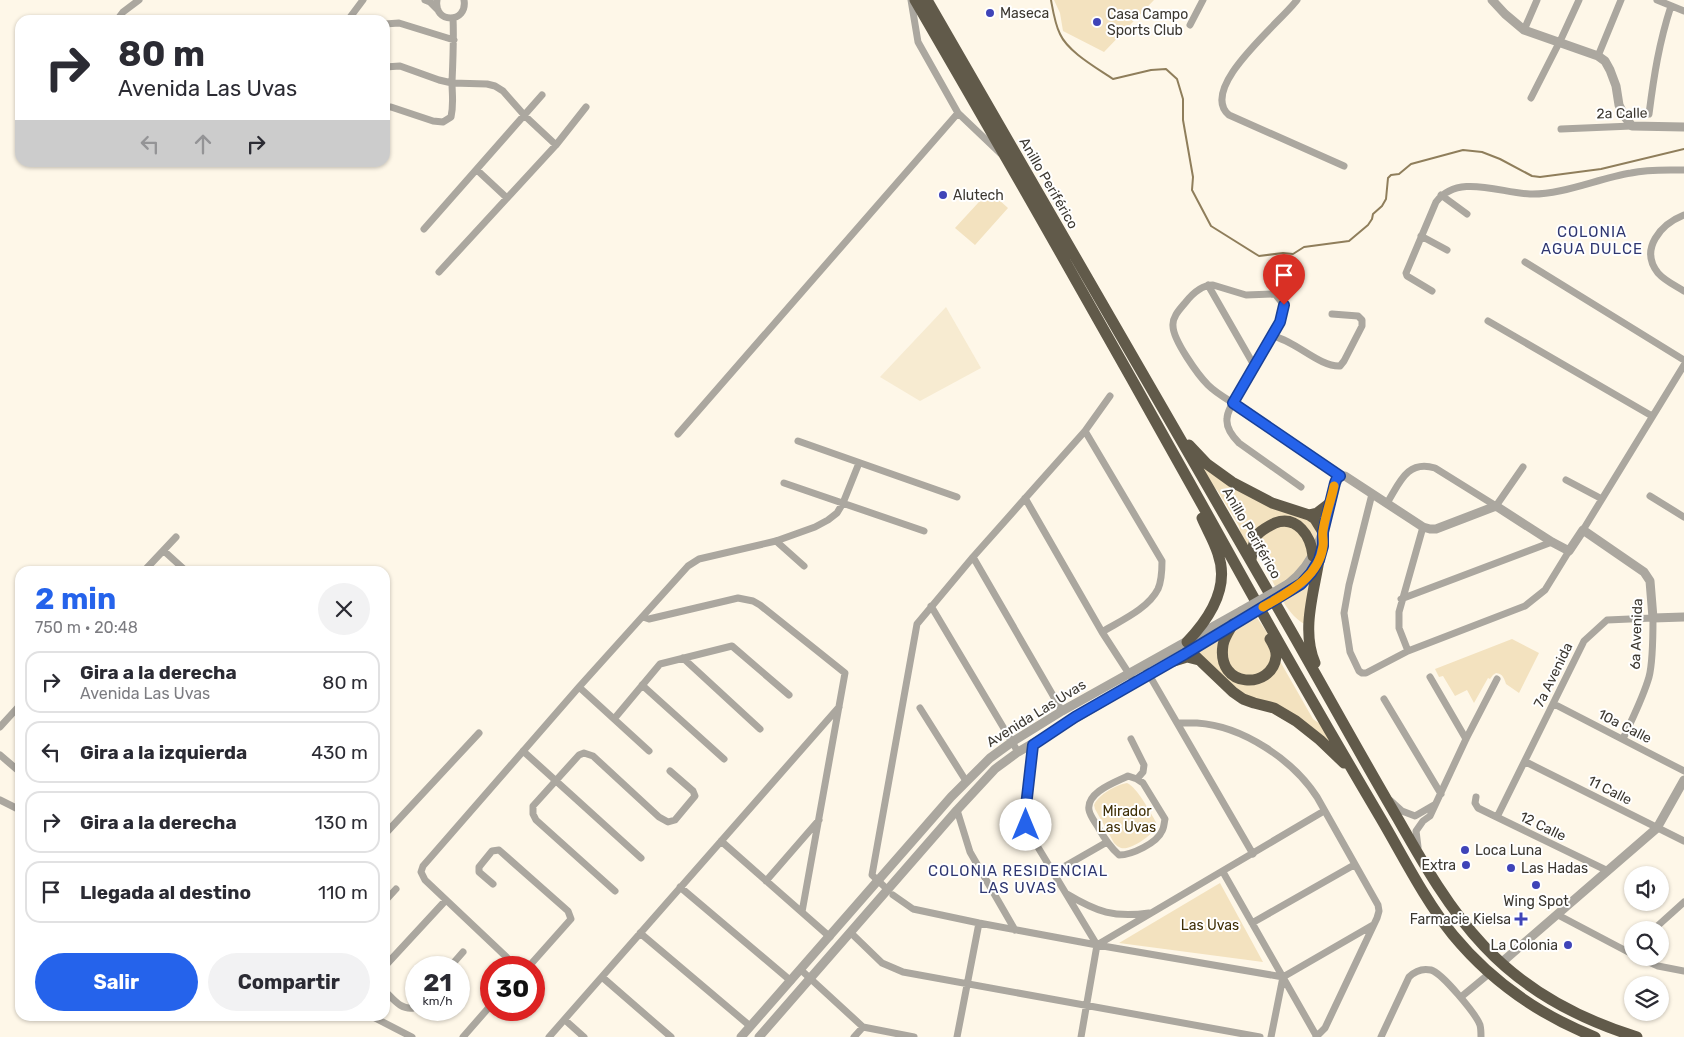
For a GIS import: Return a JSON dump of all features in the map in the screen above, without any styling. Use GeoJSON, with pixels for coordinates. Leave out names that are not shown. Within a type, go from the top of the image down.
{"type":"FeatureCollection","features":[{"type":"Feature","properties":{"kind":"highway","name":"Anillo Periférico"},"geometry":{"type":"LineString","coordinates":[[916,0],[1354,773],[1432,904],[1453,934],[1490,973],[1520,996],[1557,1020],[1595,1037]]}},
{"type":"Feature","properties":{"kind":"highway","name":"Anillo Periférico"},"geometry":{"type":"LineString","coordinates":[[927,0],[1328,694],[1420,858],[1457,914],[1501,963],[1544,996],[1567,1010],[1637,1037]]}},
{"type":"Feature","properties":{"kind":"highway"},"geometry":{"type":"LineString","coordinates":[[1175,430],[1207,464],[1232,482],[1272,503],[1309,515],[1320,525],[1323,532]]}},
{"type":"Feature","properties":{"kind":"highway"},"geometry":{"type":"LineString","coordinates":[[1182,468],[1218,554],[1221,571],[1219,590],[1210,614],[1189,646],[1201,661],[1233,692],[1243,699],[1274,708],[1308,730],[1354,773]]}},
{"type":"Feature","properties":{"kind":"highway"},"geometry":{"type":"LineString","coordinates":[[1309,515],[1317,513],[1330,503]]}},
{"type":"Feature","properties":{"kind":"highway"},"geometry":{"type":"LineString","coordinates":[[1251,560],[1257,534],[1267,526],[1280,521],[1291,522],[1308,536],[1316,558],[1309,633],[1311,654],[1328,694]]}},
{"type":"Feature","properties":{"kind":"highway"},"geometry":{"type":"LineString","coordinates":[[1239,617],[1223,644],[1223,655],[1225,665],[1230,674],[1237,679],[1246,680],[1255,679],[1267,673],[1273,666],[1277,656],[1268,634],[1264,615]]}},
{"type":"Feature","properties":{"kind":"highway"},"geometry":{"type":"LineString","coordinates":[[1174,661],[1187,657],[1201,661]]}},
{"type":"Feature","properties":{"kind":"highway"},"geometry":{"type":"LineString","coordinates":[[1557,1020],[1572,1037]]}},
{"type":"Feature","properties":{"kind":"street"},"geometry":{"type":"LineString","coordinates":[[121,15],[140,0]]}},
{"type":"Feature","properties":{"kind":"street"},"geometry":{"type":"LineString","coordinates":[[352,15],[363,0]]}},
{"type":"Feature","properties":{"kind":"street"},"geometry":{"type":"LineString","coordinates":[[425,0],[430,2],[445,17],[453,18],[461,14],[464,0]]}},
{"type":"Feature","properties":{"kind":"street"},"geometry":{"type":"LineString","coordinates":[[437,0],[438,10]]}},
{"type":"Feature","properties":{"kind":"street"},"geometry":{"type":"LineString","coordinates":[[911,0],[918,42],[958,114],[1007,160]]}},
{"type":"Feature","properties":{"kind":"street"},"geometry":{"type":"LineString","coordinates":[[1190,25],[1203,0]]}},
{"type":"Feature","properties":{"kind":"street"},"geometry":{"type":"LineString","coordinates":[[1297,0],[1233,70],[1224,92],[1222,105],[1229,114],[1344,166]]}},
{"type":"Feature","properties":{"kind":"street"},"geometry":{"type":"LineString","coordinates":[[1492,0],[1524,30],[1560,41],[1598,56],[1605,62],[1616,86],[1619,105],[1632,126]]}},
{"type":"Feature","properties":{"kind":"street"},"geometry":{"type":"LineString","coordinates":[[1524,30],[1537,0]]}},
{"type":"Feature","properties":{"kind":"street"},"geometry":{"type":"LineString","coordinates":[[1531,98],[1579,0]]}},
{"type":"Feature","properties":{"kind":"street"},"geometry":{"type":"LineString","coordinates":[[1598,56],[1621,0]]}},
{"type":"Feature","properties":{"kind":"street"},"geometry":{"type":"LineString","coordinates":[[1658,0],[1684,10]]}},
{"type":"Feature","properties":{"kind":"street"},"geometry":{"type":"LineString","coordinates":[[1648,114],[1660,40],[1671,6]]}},
{"type":"Feature","properties":{"kind":"street"},"geometry":{"type":"LineString","coordinates":[[390,107],[433,121],[443,122],[451,117],[454,102],[452,83],[453,18]]}},
{"type":"Feature","properties":{"kind":"street"},"geometry":{"type":"LineString","coordinates":[[390,24],[399,23],[454,40]]}},
{"type":"Feature","properties":{"kind":"street"},"geometry":{"type":"LineString","coordinates":[[390,67],[400,66],[452,83],[495,86],[503,91],[525,116],[556,145]]}},
{"type":"Feature","properties":{"kind":"street"},"geometry":{"type":"LineString","coordinates":[[424,230],[542,95]]}},
{"type":"Feature","properties":{"kind":"street"},"geometry":{"type":"LineString","coordinates":[[439,272],[556,145],[586,107]]}},
{"type":"Feature","properties":{"kind":"street"},"geometry":{"type":"LineString","coordinates":[[678,434],[958,114]]}},
{"type":"Feature","properties":{"kind":"street","name":"2a Calle"},"geometry":{"type":"LineString","coordinates":[[1561,129],[1632,126],[1684,127]]}},
{"type":"Feature","properties":{"kind":"street"},"geometry":{"type":"LineString","coordinates":[[477,170],[506,198]]}},
{"type":"Feature","properties":{"kind":"street"},"geometry":{"type":"LineString","coordinates":[[1432,291],[1407,276],[1406,273],[1436,202],[1448,190],[1482,187],[1530,194],[1552,191],[1631,172],[1684,170]]}},
{"type":"Feature","properties":{"kind":"street"},"geometry":{"type":"LineString","coordinates":[[1441,195],[1467,214]]}},
{"type":"Feature","properties":{"kind":"street"},"geometry":{"type":"LineString","coordinates":[[1684,215],[1671,220],[1658,233],[1652,242],[1651,251],[1653,264],[1659,274],[1684,291]]}},
{"type":"Feature","properties":{"kind":"street"},"geometry":{"type":"LineString","coordinates":[[1421,236],[1447,250]]}},
{"type":"Feature","properties":{"kind":"street"},"geometry":{"type":"LineString","coordinates":[[1524,262],[1684,360]]}},
{"type":"Feature","properties":{"kind":"street"},"geometry":{"type":"LineString","coordinates":[[1208,285],[1255,366]]}},
{"type":"Feature","properties":{"kind":"street"},"geometry":{"type":"LineString","coordinates":[[1301,487],[1239,443],[1232,436],[1226,417],[1233,403],[1280,322],[1284,305],[1275,294],[1246,295],[1214,285],[1208,285],[1186,301],[1174,317],[1172,327],[1180,346],[1196,371],[1209,386],[1233,403],[1340,476],[1349,479],[1422,527],[1430,530],[1436,529],[1496,506],[1523,467]]}},
{"type":"Feature","properties":{"kind":"street"},"geometry":{"type":"LineString","coordinates":[[1272,336],[1282,338],[1320,360],[1334,366],[1340,366],[1362,326],[1362,320],[1358,316],[1332,314]]}},
{"type":"Feature","properties":{"kind":"street"},"geometry":{"type":"LineString","coordinates":[[1488,321],[1652,416]]}},
{"type":"Feature","properties":{"kind":"street"},"geometry":{"type":"LineString","coordinates":[[1372,494],[1349,585],[1344,613],[1350,652],[1362,673],[1366,673],[1408,651],[1525,606],[1545,590],[1684,365]]}},
{"type":"Feature","properties":{"kind":"street"},"geometry":{"type":"LineString","coordinates":[[1110,396],[1085,431],[973,556],[917,624],[872,875],[890,893],[914,909],[1015,930],[1283,977],[1373,925]]}},
{"type":"Feature","properties":{"kind":"street"},"geometry":{"type":"LineString","coordinates":[[1085,431],[1162,562],[1162,575],[1158,589],[1148,601],[1102,632]]}},
{"type":"Feature","properties":{"kind":"street"},"geometry":{"type":"LineString","coordinates":[[798,442],[957,497]]}},
{"type":"Feature","properties":{"kind":"street"},"geometry":{"type":"LineString","coordinates":[[505,956],[425,880],[421,872],[423,866],[579,687],[688,566],[699,559],[776,541],[821,524],[837,513],[859,463]]}},
{"type":"Feature","properties":{"kind":"street"},"geometry":{"type":"LineString","coordinates":[[1387,504],[1405,473],[1425,465],[1434,468],[1569,551]]}},
{"type":"Feature","properties":{"kind":"street","name":"Avenida Las Uvas"},"geometry":{"type":"LineString","coordinates":[[741,1037],[966,781],[990,758],[1062,711],[1144,666],[1189,646],[1311,573],[1335,483],[1340,476]]}},
{"type":"Feature","properties":{"kind":"street"},"geometry":{"type":"LineString","coordinates":[[1566,480],[1602,499]]}},
{"type":"Feature","properties":{"kind":"street"},"geometry":{"type":"LineString","coordinates":[[784,483],[924,532]]}},
{"type":"Feature","properties":{"kind":"street"},"geometry":{"type":"LineString","coordinates":[[1650,496],[1684,517]]}},
{"type":"Feature","properties":{"kind":"street"},"geometry":{"type":"LineString","coordinates":[[1025,498],[1102,632],[1135,683]]}},
{"type":"Feature","properties":{"kind":"street"},"geometry":{"type":"LineString","coordinates":[[1408,651],[1399,628],[1399,612],[1422,527]]}},
{"type":"Feature","properties":{"kind":"street","name":"6a Avenida"},"geometry":{"type":"LineString","coordinates":[[1583,530],[1644,572],[1650,581],[1653,631],[1649,675],[1638,707],[1623,739]]}},
{"type":"Feature","properties":{"kind":"street"},"geometry":{"type":"LineString","coordinates":[[149,566],[176,537]]}},
{"type":"Feature","properties":{"kind":"street"},"geometry":{"type":"LineString","coordinates":[[776,541],[804,566]]}},
{"type":"Feature","properties":{"kind":"street"},"geometry":{"type":"LineString","coordinates":[[1401,599],[1552,542]]}},
{"type":"Feature","properties":{"kind":"street"},"geometry":{"type":"LineString","coordinates":[[164,551],[180,566]]}},
{"type":"Feature","properties":{"kind":"street"},"geometry":{"type":"LineString","coordinates":[[973,556],[1062,711]]}},
{"type":"Feature","properties":{"kind":"street"},"geometry":{"type":"LineString","coordinates":[[643,617],[649,619],[738,598],[753,601],[845,673],[802,912]]}},
{"type":"Feature","properties":{"kind":"street"},"geometry":{"type":"LineString","coordinates":[[931,606],[1018,752]]}},
{"type":"Feature","properties":{"kind":"street","name":"7a Avenida"},"geometry":{"type":"LineString","coordinates":[[1497,817],[1526,762],[1584,641],[1595,629],[1607,620],[1684,617]]}},
{"type":"Feature","properties":{"kind":"street"},"geometry":{"type":"LineString","coordinates":[[614,719],[660,664],[732,646],[789,695]]}},
{"type":"Feature","properties":{"kind":"street","name":"Avenida Las Uvas"},"geometry":{"type":"LineString","coordinates":[[759,1037],[850,933],[890,893],[957,810],[995,769],[1018,752],[1033,745],[1075,717],[1174,661],[1189,646]]}},
{"type":"Feature","properties":{"kind":"street"},"geometry":{"type":"LineString","coordinates":[[683,658],[760,729]]}},
{"type":"Feature","properties":{"kind":"street"},"geometry":{"type":"LineString","coordinates":[[1144,666],[1253,854]]}},
{"type":"Feature","properties":{"kind":"street"},"geometry":{"type":"LineString","coordinates":[[1430,677],[1466,739]]}},
{"type":"Feature","properties":{"kind":"street"},"geometry":{"type":"LineString","coordinates":[[1416,831],[1423,821],[1430,816],[1437,803],[1466,739],[1497,679]]}},
{"type":"Feature","properties":{"kind":"street"},"geometry":{"type":"LineString","coordinates":[[642,685],[724,759]]}},
{"type":"Feature","properties":{"kind":"street"},"geometry":{"type":"LineString","coordinates":[[579,687],[649,751]]}},
{"type":"Feature","properties":{"kind":"street"},"geometry":{"type":"LineString","coordinates":[[1384,699],[1441,794]]}},
{"type":"Feature","properties":{"kind":"street","name":"10a Calle"},"geometry":{"type":"LineString","coordinates":[[1554,704],[1684,771]]}},
{"type":"Feature","properties":{"kind":"street"},"geometry":{"type":"LineString","coordinates":[[549,1037],[839,707]]}},
{"type":"Feature","properties":{"kind":"street"},"geometry":{"type":"LineString","coordinates":[[920,708],[966,781]]}},
{"type":"Feature","properties":{"kind":"street"},"geometry":{"type":"LineString","coordinates":[[0,727],[15,710]]}},
{"type":"Feature","properties":{"kind":"street"},"geometry":{"type":"LineString","coordinates":[[1178,723],[1198,723],[1239,733],[1256,742],[1289,765],[1310,787],[1378,905],[1379,911],[1373,925],[1325,1028],[1316,1037],[1223,872]]}},
{"type":"Feature","properties":{"kind":"street"},"geometry":{"type":"LineString","coordinates":[[390,829],[480,733]]}},
{"type":"Feature","properties":{"kind":"street"},"geometry":{"type":"LineString","coordinates":[[1131,739],[1144,764],[1143,772],[1137,779]]}},
{"type":"Feature","properties":{"kind":"street"},"geometry":{"type":"LineString","coordinates":[[1033,745],[1025,815],[1026,825],[1097,945],[1081,1037]]}},
{"type":"Feature","properties":{"kind":"street"},"geometry":{"type":"LineString","coordinates":[[523,751],[641,858]]}},
{"type":"Feature","properties":{"kind":"street"},"geometry":{"type":"LineString","coordinates":[[615,891],[536,820],[533,814],[534,806],[579,755],[584,753],[593,756],[659,817],[668,822],[675,820],[695,796],[670,771]]}},
{"type":"Feature","properties":{"kind":"street"},"geometry":{"type":"LineString","coordinates":[[0,755],[15,768]]}},
{"type":"Feature","properties":{"kind":"street","name":"11 Calle"},"geometry":{"type":"LineString","coordinates":[[1526,762],[1684,841]]}},
{"type":"Feature","properties":{"kind":"street"},"geometry":{"type":"LineString","coordinates":[[1128,776],[1137,779],[1143,784],[1165,819],[1162,832],[1155,840],[1127,855],[1120,855],[1107,842],[1089,812],[1088,804],[1092,796],[1128,776]]}},
{"type":"Feature","properties":{"kind":"street"},"geometry":{"type":"LineString","coordinates":[[1501,963],[1658,828],[1684,780]]}},
{"type":"Feature","properties":{"kind":"street"},"geometry":{"type":"LineString","coordinates":[[1382,792],[1409,815],[1415,823],[1420,858]]}},
{"type":"Feature","properties":{"kind":"street","name":"12 Calle"},"geometry":{"type":"LineString","coordinates":[[1476,797],[1475,803],[1478,808],[1608,871]]}},
{"type":"Feature","properties":{"kind":"street"},"geometry":{"type":"LineString","coordinates":[[0,800],[15,808]]}},
{"type":"Feature","properties":{"kind":"street"},"geometry":{"type":"LineString","coordinates":[[1409,815],[1419,815],[1437,803]]}},
{"type":"Feature","properties":{"kind":"street"},"geometry":{"type":"LineString","coordinates":[[957,810],[970,852],[1015,930]]}},
{"type":"Feature","properties":{"kind":"street"},"geometry":{"type":"LineString","coordinates":[[1097,945],[1324,811]]}},
{"type":"Feature","properties":{"kind":"street"},"geometry":{"type":"LineString","coordinates":[[766,881],[819,819]]}},
{"type":"Feature","properties":{"kind":"street"},"geometry":{"type":"LineString","coordinates":[[721,841],[830,937]]}},
{"type":"Feature","properties":{"kind":"street"},"geometry":{"type":"LineString","coordinates":[[1053,873],[1107,842]]}},
{"type":"Feature","properties":{"kind":"street"},"geometry":{"type":"LineString","coordinates":[[493,884],[479,872],[479,867],[492,851],[499,850],[568,911],[571,919],[538,956]]}},
{"type":"Feature","properties":{"kind":"street"},"geometry":{"type":"LineString","coordinates":[[1252,923],[1354,865]]}},
{"type":"Feature","properties":{"kind":"street"},"geometry":{"type":"LineString","coordinates":[[680,888],[791,981]]}},
{"type":"Feature","properties":{"kind":"street"},"geometry":{"type":"LineString","coordinates":[[390,896],[396,889]]}},
{"type":"Feature","properties":{"kind":"street"},"geometry":{"type":"LineString","coordinates":[[1065,892],[1087,906],[1112,914],[1133,915],[1154,912]]}},
{"type":"Feature","properties":{"kind":"street"},"geometry":{"type":"LineString","coordinates":[[390,961],[446,900]]}},
{"type":"Feature","properties":{"kind":"street"},"geometry":{"type":"LineString","coordinates":[[1664,921],[1683,905]]}},
{"type":"Feature","properties":{"kind":"street"},"geometry":{"type":"LineString","coordinates":[[1558,915],[1624,948]]}},
{"type":"Feature","properties":{"kind":"street"},"geometry":{"type":"LineString","coordinates":[[957,1037],[979,923]]}},
{"type":"Feature","properties":{"kind":"street"},"geometry":{"type":"LineString","coordinates":[[640,933],[750,1026]]}},
{"type":"Feature","properties":{"kind":"street"},"geometry":{"type":"LineString","coordinates":[[850,933],[882,963],[903,972],[1260,1037]]}},
{"type":"Feature","properties":{"kind":"street"},"geometry":{"type":"LineString","coordinates":[[460,956],[463,952]]}},
{"type":"Feature","properties":{"kind":"street"},"geometry":{"type":"LineString","coordinates":[[1658,966],[1684,971]]}},
{"type":"Feature","properties":{"kind":"street"},"geometry":{"type":"LineString","coordinates":[[1381,1037],[1409,977],[1414,972],[1424,969],[1434,972],[1461,998],[1476,1018],[1480,1026],[1481,1037]]}},
{"type":"Feature","properties":{"kind":"street"},"geometry":{"type":"LineString","coordinates":[[801,970],[863,1027],[914,1037]]}},
{"type":"Feature","properties":{"kind":"street"},"geometry":{"type":"LineString","coordinates":[[1461,998],[1490,973]]}},
{"type":"Feature","properties":{"kind":"street"},"geometry":{"type":"LineString","coordinates":[[602,977],[671,1037]]}},
{"type":"Feature","properties":{"kind":"street"},"geometry":{"type":"LineString","coordinates":[[1271,1037],[1283,977]]}},
{"type":"Feature","properties":{"kind":"street"},"geometry":{"type":"LineString","coordinates":[[390,996],[399,1005],[405,1008]]}},
{"type":"Feature","properties":{"kind":"street"},"geometry":{"type":"LineString","coordinates":[[463,1037],[480,1018]]}},
{"type":"Feature","properties":{"kind":"street"},"geometry":{"type":"LineString","coordinates":[[564,1020],[584,1037]]}},
{"type":"Feature","properties":{"kind":"street"},"geometry":{"type":"LineString","coordinates":[[381,1021],[412,1037]]}},
{"type":"Feature","properties":{"kind":"street"},"geometry":{"type":"LineString","coordinates":[[854,1037],[863,1027]]}},
{"type":"Feature","properties":{"kind":"shaded area"},"geometry":{"type":"Polygon","coordinates":[[[946,307],[981,368],[920,401],[880,377],[946,307]]]}},
{"type":"Feature","properties":{"kind":"green space","name":"Casa Campo Sports Club"},"geometry":{"type":"Polygon","coordinates":[[[1054,0],[1154,0],[1104,52],[1063,31],[1060,13],[1054,0]]]}},
{"type":"Feature","properties":{"kind":"green space"},"geometry":{"type":"Polygon","coordinates":[[[989,191],[1008,208],[975,245],[955,228],[989,191]]]}},
{"type":"Feature","properties":{"kind":"green space"},"geometry":{"type":"Polygon","coordinates":[[[1207,464],[1320,525],[1309,626],[1291,613],[1284,603],[1259,546],[1253,545],[1244,548],[1239,526],[1217,490],[1205,481],[1198,469],[1207,464]]]}},
{"type":"Feature","properties":{"kind":"green space"},"geometry":{"type":"Polygon","coordinates":[[[1253,612],[1268,634],[1277,656],[1313,719],[1330,731],[1338,745],[1320,740],[1254,703],[1190,651],[1253,612]]]}},
{"type":"Feature","properties":{"kind":"green space"},"geometry":{"type":"Polygon","coordinates":[[[1512,639],[1539,653],[1519,693],[1506,684],[1502,675],[1496,673],[1490,679],[1488,678],[1474,703],[1467,690],[1455,696],[1443,676],[1439,677],[1435,669],[1512,639]]]}},
{"type":"Feature","properties":{"kind":"green space","name":"Mirador Las Uvas"},"geometry":{"type":"Polygon","coordinates":[[[1127,783],[1139,794],[1157,826],[1151,834],[1141,841],[1130,847],[1120,848],[1114,843],[1094,805],[1108,791],[1127,783]]]}},
{"type":"Feature","properties":{"kind":"green space","name":"Las Uvas"},"geometry":{"type":"Polygon","coordinates":[[[1220,883],[1263,962],[1119,943],[1220,883]]]}},
{"type":"Feature","properties":{"kind":"waterway"},"geometry":{"type":"LineString","coordinates":[[1051,0],[1054,17],[1064,41],[1084,59],[1113,79],[1151,70],[1166,69],[1177,79],[1183,99],[1183,120],[1193,177],[1192,190],[1211,226],[1259,256],[1283,253],[1293,254],[1304,247],[1349,241],[1368,225],[1373,214],[1382,206],[1386,199],[1388,178],[1391,175],[1399,174],[1411,164],[1463,150],[1482,152],[1532,176],[1540,177],[1601,169],[1684,149]]}},
{"type":"Feature","properties":{"kind":"slow traffic"},"geometry":{"type":"LineString","coordinates":[[1263,607],[1301,584],[1319,560],[1323,546],[1323,532],[1334,486]]}},
{"type":"Feature","properties":{"kind":"place","name":"Maseca"},"geometry":{"type":"Point","coordinates":[990,13]}},
{"type":"Feature","properties":{"kind":"place","name":"Casa Campo Sports Club"},"geometry":{"type":"Point","coordinates":[1097,22]}},
{"type":"Feature","properties":{"kind":"place","name":"Alutech"},"geometry":{"type":"Point","coordinates":[943,195]}},
{"type":"Feature","properties":{"kind":"place","name":"Loca Luna"},"geometry":{"type":"Point","coordinates":[1465,850]}},
{"type":"Feature","properties":{"kind":"place","name":"Extra"},"geometry":{"type":"Point","coordinates":[1466,865]}},
{"type":"Feature","properties":{"kind":"place","name":"Las Hadas"},"geometry":{"type":"Point","coordinates":[1511,868]}},
{"type":"Feature","properties":{"kind":"place","name":"Wing Spot"},"geometry":{"type":"Point","coordinates":[1536,885]}},
{"type":"Feature","properties":{"kind":"place","name":"Farmacie Kielsa"},"geometry":{"type":"Point","coordinates":[1521,919]}},
{"type":"Feature","properties":{"kind":"place","name":"La Colonia"},"geometry":{"type":"Point","coordinates":[1568,945]}},
{"type":"Feature","properties":{"kind":"district","name":"COLONIA AGUA DULCE"},"geometry":{"type":"Point","coordinates":[1592,240]}},
{"type":"Feature","properties":{"kind":"district","name":"COLONIA RESIDENCIAL LAS UVAS"},"geometry":{"type":"Point","coordinates":[1018,880]}},
{"type":"Feature","properties":{"kind":"route"},"geometry":{"type":"LineString","coordinates":[[1026,825],[1025,815],[1033,745],[1075,717],[1174,661],[1292,590],[1301,584],[1311,573],[1319,560],[1323,546],[1323,532],[1335,483],[1340,476],[1233,403],[1280,322],[1284,305]]}}]}
